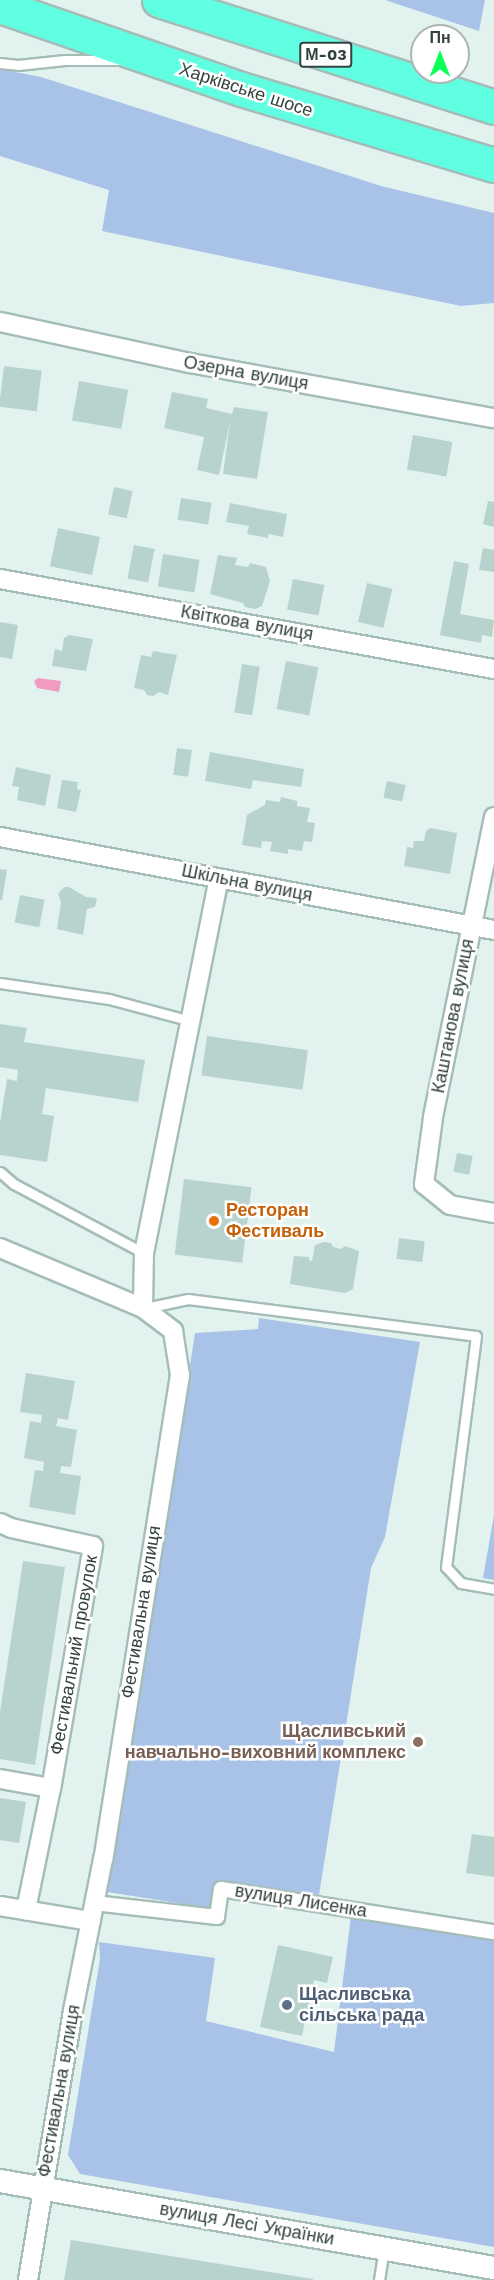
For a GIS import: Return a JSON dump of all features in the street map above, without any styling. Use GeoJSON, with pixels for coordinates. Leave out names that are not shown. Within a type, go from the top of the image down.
{"type":"FeatureCollection","features":[{"type":"Feature","properties":{"kind":"highway","name":"М-03"},"geometry":{"type":"LineString","coordinates":[[159,0],[494,107]]}},
{"type":"Feature","properties":{"kind":"highway","name":"Харківське шосе"},"geometry":{"type":"LineString","coordinates":[[0,6],[241,90],[494,165]]}},
{"type":"Feature","properties":{"kind":"street","name":"Озерна вулиця"},"geometry":{"type":"LineString","coordinates":[[0,322],[190,363],[494,418]]}},
{"type":"Feature","properties":{"kind":"street","name":"Квіткова вулиця"},"geometry":{"type":"LineString","coordinates":[[0,579],[494,669]]}},
{"type":"Feature","properties":{"kind":"street","name":"Каштанова вулиця"},"geometry":{"type":"LineString","coordinates":[[494,817],[433,1118],[424,1184],[450,1205],[494,1213]]}},
{"type":"Feature","properties":{"kind":"street","name":"Шкільна вулиця"},"geometry":{"type":"LineString","coordinates":[[0,837],[494,930]]}},
{"type":"Feature","properties":{"kind":"street"},"geometry":{"type":"LineString","coordinates":[[143,1308],[144,1253],[219,878]]}},
{"type":"Feature","properties":{"kind":"street","name":"Фестивальна вулиця"},"geometry":{"type":"LineString","coordinates":[[0,1248],[143,1308],[172,1331],[180,1375],[93,1912],[28,2280]]}},
{"type":"Feature","properties":{"kind":"street","name":"Фестивальний провулок"},"geometry":{"type":"LineString","coordinates":[[0,1523],[11,1528],[93,1546],[51,1788]]}},
{"type":"Feature","properties":{"kind":"street"},"geometry":{"type":"LineString","coordinates":[[0,1779],[51,1788],[26,1910]]}},
{"type":"Feature","properties":{"kind":"street","name":"вулиця Лисенка"},"geometry":{"type":"LineString","coordinates":[[0,1906],[26,1910],[217,1917],[221,1889],[494,1932]]}},
{"type":"Feature","properties":{"kind":"street","name":"вулиця Лесі Українки"},"geometry":{"type":"LineString","coordinates":[[0,2181],[494,2268]]}},
{"type":"Feature","properties":{"kind":"lane"},"geometry":{"type":"LineString","coordinates":[[0,63],[18,65],[65,60],[150,58]]}},
{"type":"Feature","properties":{"kind":"lane"},"geometry":{"type":"LineString","coordinates":[[0,983],[109,999],[191,1021]]}},
{"type":"Feature","properties":{"kind":"lane"},"geometry":{"type":"LineString","coordinates":[[0,1172],[14,1184],[144,1253]]}},
{"type":"Feature","properties":{"kind":"lane"},"geometry":{"type":"LineString","coordinates":[[143,1308],[188,1299],[476,1336],[446,1567],[461,1583],[494,1589]]}},
{"type":"Feature","properties":{"kind":"lane"},"geometry":{"type":"LineString","coordinates":[[379,2280],[384,2248]]}},
{"type":"Feature","properties":{"kind":"shaded area"},"geometry":{"type":"Polygon","coordinates":[[[385,0],[485,0],[479,31],[470,28],[470,24],[458,24],[385,0]]]}},
{"type":"Feature","properties":{"kind":"shaded area"},"geometry":{"type":"Polygon","coordinates":[[[0,69],[41,77],[381,186],[494,213],[494,303],[461,306],[102,231],[109,190],[0,156],[0,69]]]}},
{"type":"Feature","properties":{"kind":"shaded area"},"geometry":{"type":"Polygon","coordinates":[[[38,678],[61,681],[59,692],[37,688],[34,681],[38,678]]]}},
{"type":"Feature","properties":{"kind":"shaded area"},"geometry":{"type":"Polygon","coordinates":[[[259,1318],[420,1342],[385,1537],[371,1568],[319,1895],[217,1881],[216,1909],[107,1892],[195,1333],[258,1329],[259,1318]]]}},
{"type":"Feature","properties":{"kind":"shaded area"},"geometry":{"type":"Polygon","coordinates":[[[494,1515],[494,1580],[483,1578],[494,1515]]]}},
{"type":"Feature","properties":{"kind":"shaded area"},"geometry":{"type":"Polygon","coordinates":[[[351,1916],[494,1939],[494,2247],[80,2174],[68,2155],[100,1959],[99,1942],[215,1958],[206,2021],[334,2052],[351,1916]]]}},
{"type":"Feature","properties":{"kind":"building"},"geometry":{"type":"Polygon","coordinates":[[[4,366],[42,371],[37,411],[0,407],[4,366]]]}},
{"type":"Feature","properties":{"kind":"building"},"geometry":{"type":"Polygon","coordinates":[[[79,381],[128,390],[121,429],[72,420],[79,381]]]}},
{"type":"Feature","properties":{"kind":"building"},"geometry":{"type":"Polygon","coordinates":[[[172,392],[208,399],[206,408],[232,414],[234,407],[268,412],[257,479],[223,474],[230,422],[219,475],[197,470],[204,437],[164,428],[172,392]]]}},
{"type":"Feature","properties":{"kind":"building"},"geometry":{"type":"Polygon","coordinates":[[[413,435],[452,442],[446,476],[407,469],[413,435]]]}},
{"type":"Feature","properties":{"kind":"building"},"geometry":{"type":"Polygon","coordinates":[[[114,487],[133,491],[127,518],[108,514],[114,487]]]}},
{"type":"Feature","properties":{"kind":"building"},"geometry":{"type":"Polygon","coordinates":[[[181,498],[212,503],[208,525],[178,520],[181,498]]]}},
{"type":"Feature","properties":{"kind":"building"},"geometry":{"type":"Polygon","coordinates":[[[488,501],[494,502],[494,527],[483,524],[488,501]]]}},
{"type":"Feature","properties":{"kind":"building"},"geometry":{"type":"Polygon","coordinates":[[[230,503],[287,514],[283,537],[269,534],[268,538],[247,534],[249,526],[226,522],[230,503]]]}},
{"type":"Feature","properties":{"kind":"building"},"geometry":{"type":"Polygon","coordinates":[[[58,528],[100,537],[92,575],[50,566],[58,528]]]}},
{"type":"Feature","properties":{"kind":"building"},"geometry":{"type":"Polygon","coordinates":[[[134,545],[155,549],[148,582],[128,578],[134,545]]]}},
{"type":"Feature","properties":{"kind":"building"},"geometry":{"type":"Polygon","coordinates":[[[483,548],[494,550],[494,572],[479,570],[483,548]]]}},
{"type":"Feature","properties":{"kind":"building"},"geometry":{"type":"Polygon","coordinates":[[[163,554],[200,560],[194,592],[158,587],[163,554]]]}},
{"type":"Feature","properties":{"kind":"building"},"geometry":{"type":"Polygon","coordinates":[[[218,555],[237,558],[235,565],[248,567],[250,563],[266,567],[270,581],[262,606],[255,609],[245,607],[243,603],[210,594],[218,555]]]}},
{"type":"Feature","properties":{"kind":"building"},"geometry":{"type":"Polygon","coordinates":[[[454,561],[469,564],[460,614],[494,620],[492,637],[482,635],[481,643],[440,635],[454,561]]]}},
{"type":"Feature","properties":{"kind":"building"},"geometry":{"type":"Polygon","coordinates":[[[293,579],[324,585],[318,616],[287,609],[293,579]]]}},
{"type":"Feature","properties":{"kind":"building"},"geometry":{"type":"Polygon","coordinates":[[[367,583],[392,589],[383,628],[358,622],[367,583]]]}},
{"type":"Feature","properties":{"kind":"building"},"geometry":{"type":"Polygon","coordinates":[[[0,622],[18,625],[12,659],[0,657],[0,622]]]}},
{"type":"Feature","properties":{"kind":"building"},"geometry":{"type":"Polygon","coordinates":[[[69,635],[93,639],[86,671],[52,666],[55,649],[62,651],[64,638],[69,635]]]}},
{"type":"Feature","properties":{"kind":"building"},"geometry":{"type":"Polygon","coordinates":[[[153,651],[177,655],[168,695],[159,692],[153,696],[147,695],[144,690],[134,688],[141,655],[151,657],[153,651]]]}},
{"type":"Feature","properties":{"kind":"building"},"geometry":{"type":"Polygon","coordinates":[[[286,661],[318,667],[309,715],[277,709],[286,661]]]}},
{"type":"Feature","properties":{"kind":"building"},"geometry":{"type":"Polygon","coordinates":[[[242,664],[260,667],[252,715],[234,712],[242,664]]]}},
{"type":"Feature","properties":{"kind":"building"},"geometry":{"type":"Polygon","coordinates":[[[177,748],[192,750],[188,777],[173,775],[177,748]]]}},
{"type":"Feature","properties":{"kind":"building"},"geometry":{"type":"Polygon","coordinates":[[[210,752],[304,769],[301,787],[253,780],[251,789],[205,781],[210,752]]]}},
{"type":"Feature","properties":{"kind":"building"},"geometry":{"type":"Polygon","coordinates":[[[16,767],[51,775],[45,806],[17,800],[19,787],[12,786],[16,767]]]}},
{"type":"Feature","properties":{"kind":"building"},"geometry":{"type":"Polygon","coordinates":[[[62,780],[78,782],[77,789],[81,790],[76,812],[57,808],[62,780]]]}},
{"type":"Feature","properties":{"kind":"building"},"geometry":{"type":"Polygon","coordinates":[[[387,781],[406,785],[402,802],[383,798],[387,781]]]}},
{"type":"Feature","properties":{"kind":"building"},"geometry":{"type":"Polygon","coordinates":[[[281,797],[297,801],[297,806],[310,808],[307,822],[315,823],[312,842],[304,841],[302,851],[288,849],[288,854],[270,851],[272,842],[262,841],[261,848],[242,845],[247,815],[265,805],[266,800],[280,802],[281,797]]]}},
{"type":"Feature","properties":{"kind":"building"},"geometry":{"type":"Polygon","coordinates":[[[430,828],[457,833],[450,874],[404,866],[407,847],[413,848],[414,841],[424,841],[426,831],[430,828]]]}},
{"type":"Feature","properties":{"kind":"building"},"geometry":{"type":"Polygon","coordinates":[[[0,869],[7,870],[2,900],[0,900],[0,869]]]}},
{"type":"Feature","properties":{"kind":"building"},"geometry":{"type":"Polygon","coordinates":[[[64,887],[69,887],[86,897],[97,898],[95,907],[87,909],[83,935],[57,929],[61,902],[58,894],[64,887]]]}},
{"type":"Feature","properties":{"kind":"building"},"geometry":{"type":"Polygon","coordinates":[[[20,895],[45,900],[39,927],[15,922],[20,895]]]}},
{"type":"Feature","properties":{"kind":"building"},"geometry":{"type":"Polygon","coordinates":[[[0,1024],[27,1028],[24,1042],[145,1060],[138,1102],[46,1088],[42,1114],[54,1116],[47,1162],[0,1155],[0,1123],[7,1079],[17,1081],[18,1070],[0,1067],[0,1024]]]}},
{"type":"Feature","properties":{"kind":"building"},"geometry":{"type":"Polygon","coordinates":[[[207,1036],[308,1050],[302,1090],[201,1076],[207,1036]]]}},
{"type":"Feature","properties":{"kind":"building"},"geometry":{"type":"Polygon","coordinates":[[[457,1153],[473,1156],[469,1175],[453,1172],[457,1153]]]}},
{"type":"Feature","properties":{"kind":"building","name":"Ресторан Фестиваль"},"geometry":{"type":"Polygon","coordinates":[[[184,1179],[251,1187],[242,1263],[175,1254],[184,1179]]]}},
{"type":"Feature","properties":{"kind":"building"},"geometry":{"type":"Polygon","coordinates":[[[399,1238],[425,1241],[422,1262],[396,1259],[399,1238]]]}},
{"type":"Feature","properties":{"kind":"building"},"geometry":{"type":"Polygon","coordinates":[[[324,1242],[331,1243],[333,1247],[341,1249],[345,1246],[359,1251],[353,1289],[345,1293],[290,1284],[294,1256],[309,1257],[312,1261],[315,1245],[324,1242]]]}},
{"type":"Feature","properties":{"kind":"building"},"geometry":{"type":"Polygon","coordinates":[[[26,1373],[75,1381],[68,1420],[58,1418],[56,1426],[77,1430],[71,1467],[61,1466],[60,1473],[81,1476],[75,1515],[29,1507],[35,1470],[43,1471],[44,1462],[24,1458],[30,1421],[41,1423],[42,1415],[20,1412],[26,1373]]]}},
{"type":"Feature","properties":{"kind":"building"},"geometry":{"type":"Polygon","coordinates":[[[23,1561],[65,1567],[35,1765],[0,1759],[0,1712],[23,1561]]]}},
{"type":"Feature","properties":{"kind":"building"},"geometry":{"type":"Polygon","coordinates":[[[0,1798],[26,1802],[19,1843],[0,1840],[0,1798]]]}},
{"type":"Feature","properties":{"kind":"building"},"geometry":{"type":"Polygon","coordinates":[[[472,1834],[494,1837],[494,1877],[466,1873],[472,1834]]]}},
{"type":"Feature","properties":{"kind":"building","name":"Щасливська сільська рада"},"geometry":{"type":"Polygon","coordinates":[[[278,1945],[333,1957],[327,1983],[314,1980],[302,2036],[260,2027],[278,1945]]]}},
{"type":"Feature","properties":{"kind":"building"},"geometry":{"type":"Polygon","coordinates":[[[71,2240],[313,2279],[313,2280],[64,2280],[71,2240]]]}},
{"type":"Feature","properties":{"kind":"place","name":"Ресторан Фестиваль"},"geometry":{"type":"Point","coordinates":[214,1221]}},
{"type":"Feature","properties":{"kind":"place","name":"Щасливський навчально-виховний комплекс"},"geometry":{"type":"Point","coordinates":[418,1742]}},
{"type":"Feature","properties":{"kind":"place","name":"Щасливська сільська рада"},"geometry":{"type":"Point","coordinates":[287,2005]}}]}
